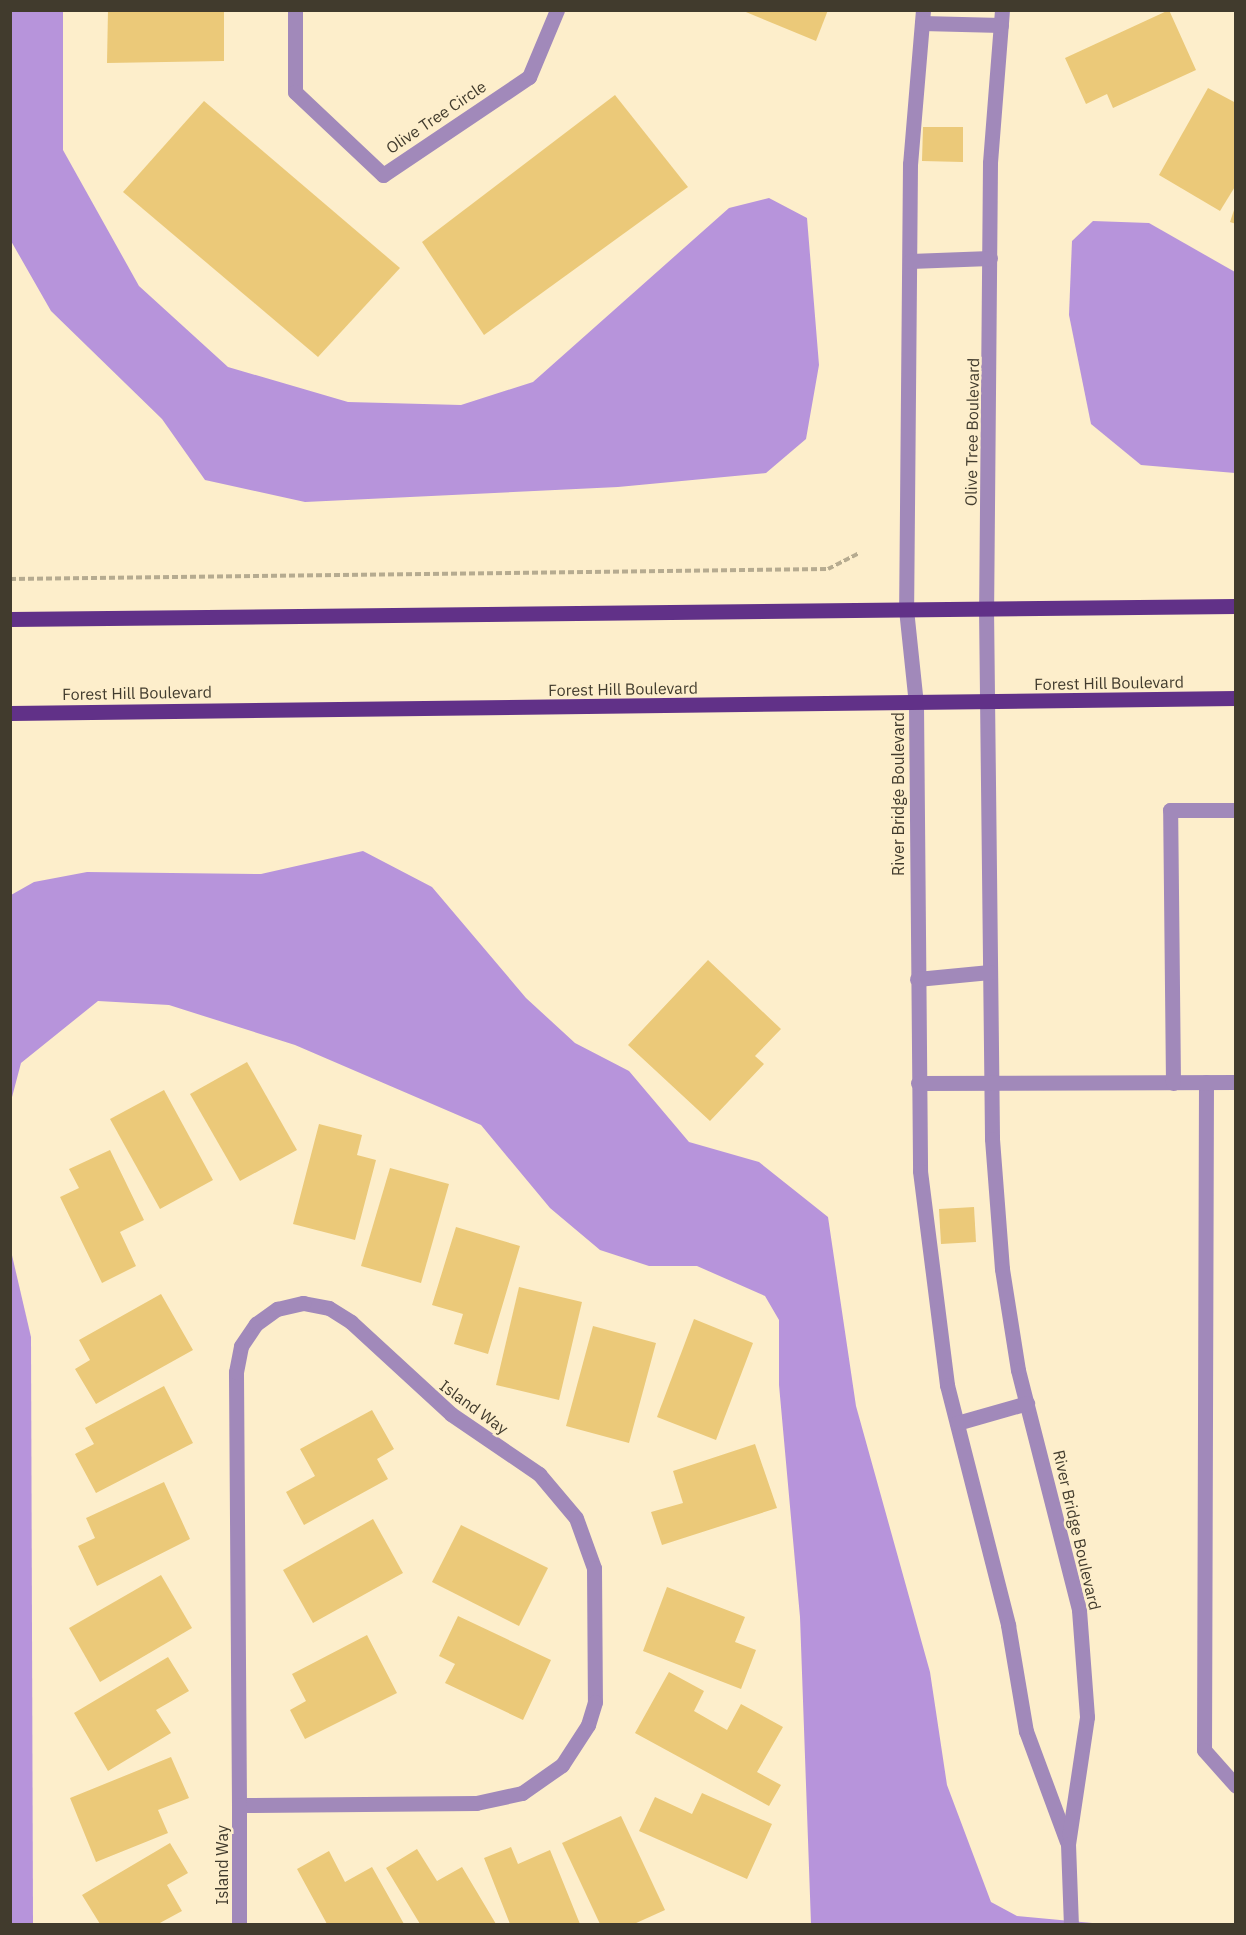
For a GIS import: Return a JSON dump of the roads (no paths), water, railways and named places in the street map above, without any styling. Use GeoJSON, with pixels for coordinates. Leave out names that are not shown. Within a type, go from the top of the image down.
{"type":"FeatureCollection","features":[{"type":"Feature","properties":{"kind":"main road"},"geometry":{"type":"LineString","coordinates":[[10,619],[1236,606]]}},
{"type":"Feature","properties":{"kind":"main road","name":"Forest Hill Boulevard"},"geometry":{"type":"LineString","coordinates":[[10,713],[916,704],[1236,698]]}},
{"type":"Feature","properties":{"kind":"street","name":"Olive Tree Circle"},"geometry":{"type":"LineString","coordinates":[[295,10],[295,92],[383,175],[528,77],[556,10]]}},
{"type":"Feature","properties":{"kind":"street","name":"Olive Tree Boulevard"},"geometry":{"type":"LineString","coordinates":[[906,609],[910,164],[922,17],[1002,18],[990,163],[986,607]]}},
{"type":"Feature","properties":{"kind":"street"},"geometry":{"type":"LineString","coordinates":[[910,261],[990,258]]}},
{"type":"Feature","properties":{"kind":"street","name":"River Bridge Boulevard"},"geometry":{"type":"LineString","coordinates":[[986,607],[989,703],[991,1083],[1002,1269],[1027,1403],[1079,1610],[1087,1718],[1068,1845],[1071,1924]]}},
{"type":"Feature","properties":{"kind":"street","name":"River Bridge Boulevard"},"geometry":{"type":"LineString","coordinates":[[906,609],[916,704],[918,1083],[930,1278],[957,1423],[1008,1625],[1026,1731],[1068,1845]]}},
{"type":"Feature","properties":{"kind":"street"},"geometry":{"type":"LineString","coordinates":[[1173,1083],[1170,810],[1236,810]]}},
{"type":"Feature","properties":{"kind":"street"},"geometry":{"type":"LineString","coordinates":[[917,979],[990,972]]}},
{"type":"Feature","properties":{"kind":"street"},"geometry":{"type":"LineString","coordinates":[[1206,1082],[1204,1750],[1236,1786]]}},
{"type":"Feature","properties":{"kind":"street"},"geometry":{"type":"LineString","coordinates":[[918,1083],[1236,1082]]}},
{"type":"Feature","properties":{"kind":"street","name":"Island Way"},"geometry":{"type":"LineString","coordinates":[[239,1805],[500,1800],[522,1792],[562,1765],[588,1725],[595,1702],[594,1568],[576,1518],[558,1492],[451,1414],[351,1322],[329,1308],[303,1303],[277,1309],[255,1324],[241,1346],[236,1372],[239,1924]]}},
{"type":"Feature","properties":{"kind":"street"},"geometry":{"type":"LineString","coordinates":[[957,1423],[1027,1403]]}}]}
